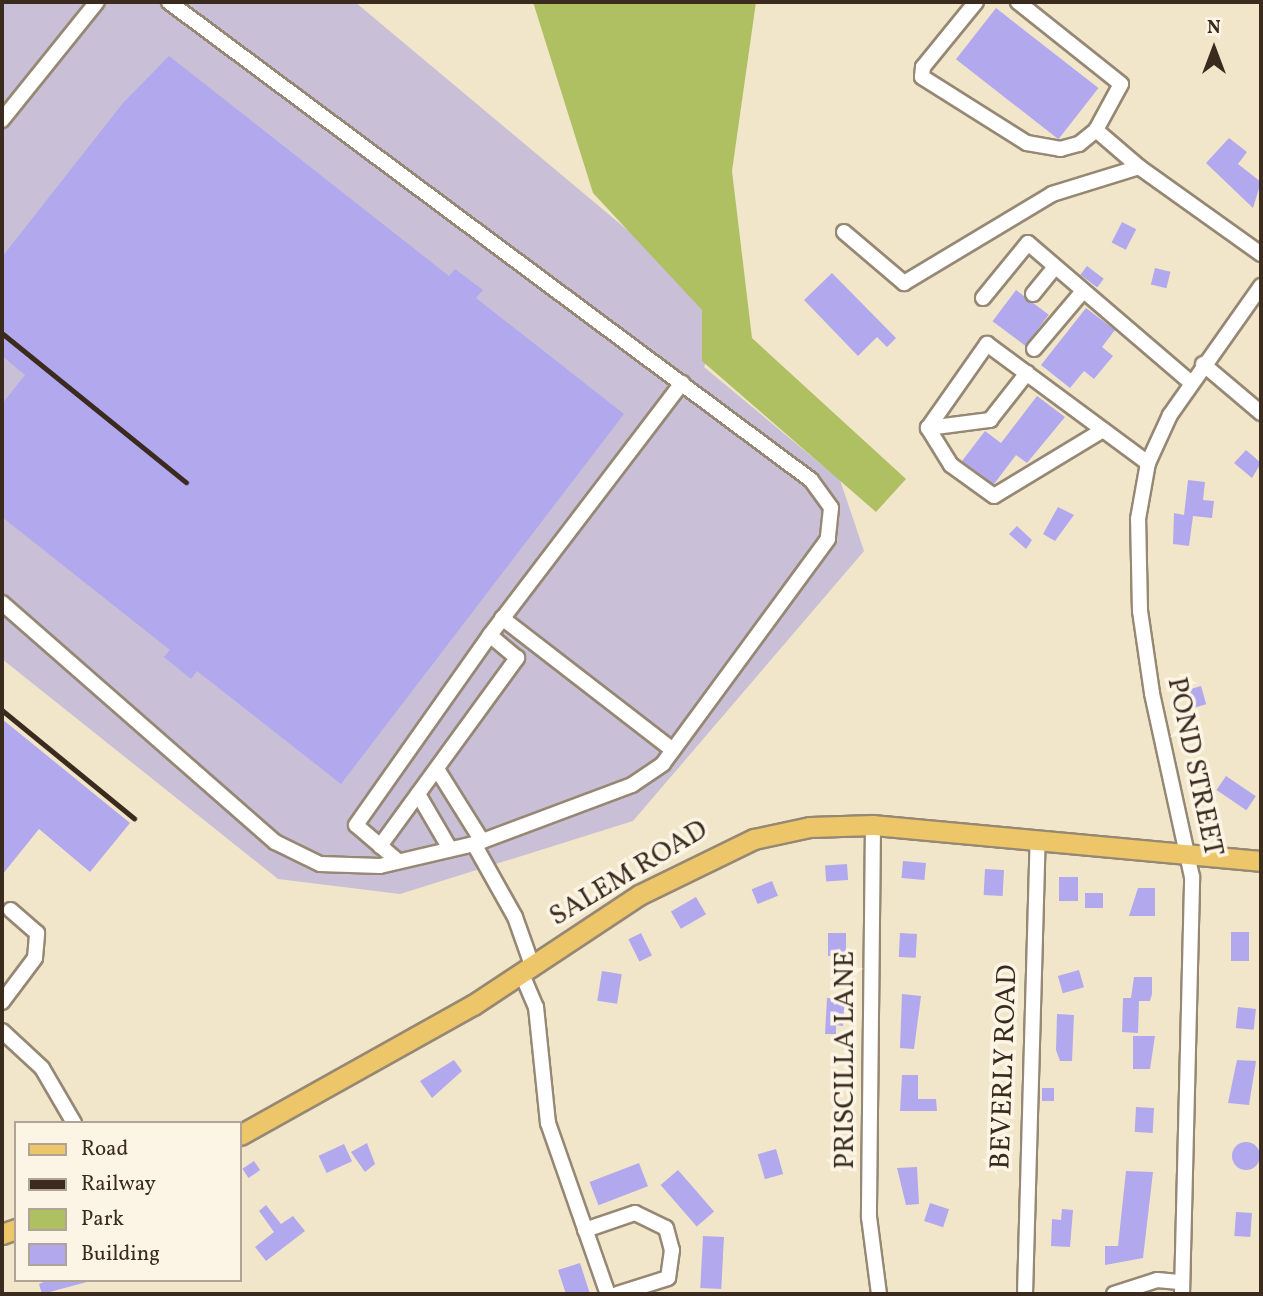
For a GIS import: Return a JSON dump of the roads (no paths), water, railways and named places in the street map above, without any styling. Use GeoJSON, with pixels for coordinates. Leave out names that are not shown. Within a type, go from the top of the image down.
{"type":"FeatureCollection","features":[{"type":"Feature","properties":{"kind":"main road","name":"SALEM ROAD"},"geometry":{"type":"LineString","coordinates":[[242,1134],[360,1073],[639,895],[731,846],[810,827],[873,825],[1261,861]]}},
{"type":"Feature","properties":{"kind":"street"},"geometry":{"type":"LineString","coordinates":[[2,120],[97,2]]}},
{"type":"Feature","properties":{"kind":"street"},"geometry":{"type":"LineString","coordinates":[[2,603],[275,842],[320,864],[398,861],[478,842],[632,785],[673,750],[828,539],[831,508],[811,480],[169,2]]}},
{"type":"Feature","properties":{"kind":"street"},"geometry":{"type":"LineString","coordinates":[[976,2],[923,67],[922,77],[1027,143],[1060,149],[1096,130],[1121,84],[1018,2]]}},
{"type":"Feature","properties":{"kind":"street"},"geometry":{"type":"LineString","coordinates":[[1096,130],[1139,167],[1261,254]]}},
{"type":"Feature","properties":{"kind":"street"},"geometry":{"type":"LineString","coordinates":[[844,232],[904,283],[982,231],[1052,194],[1139,167]]}},
{"type":"Feature","properties":{"kind":"street"},"geometry":{"type":"LineString","coordinates":[[983,298],[1028,243],[1189,381]]}},
{"type":"Feature","properties":{"kind":"street"},"geometry":{"type":"LineString","coordinates":[[1033,294],[1055,267]]}},
{"type":"Feature","properties":{"kind":"street","name":"POND STREET"},"geometry":{"type":"LineString","coordinates":[[1182,1288],[1191,1014],[1187,855],[1140,611],[1137,533],[1148,463],[1189,381],[1261,286]]}},
{"type":"Feature","properties":{"kind":"street"},"geometry":{"type":"LineString","coordinates":[[1034,349],[1083,291]]}},
{"type":"Feature","properties":{"kind":"street"},"geometry":{"type":"LineString","coordinates":[[928,428],[987,344],[1148,463]]}},
{"type":"Feature","properties":{"kind":"street"},"geometry":{"type":"LineString","coordinates":[[1203,364],[1261,413]]}},
{"type":"Feature","properties":{"kind":"street"},"geometry":{"type":"LineString","coordinates":[[928,428],[990,420],[1027,373]]}},
{"type":"Feature","properties":{"kind":"street"},"geometry":{"type":"LineString","coordinates":[[398,861],[356,825],[502,618],[681,383]]}},
{"type":"Feature","properties":{"kind":"street"},"geometry":{"type":"LineString","coordinates":[[928,428],[951,465],[994,496],[1103,430]]}},
{"type":"Feature","properties":{"kind":"street"},"geometry":{"type":"LineString","coordinates":[[502,618],[673,750]]}},
{"type":"Feature","properties":{"kind":"street"},"geometry":{"type":"LineString","coordinates":[[380,846],[517,658],[490,635]]}},
{"type":"Feature","properties":{"kind":"street"},"geometry":{"type":"LineString","coordinates":[[437,769],[478,842],[527,968],[536,1007],[548,1123],[608,1294]]}},
{"type":"Feature","properties":{"kind":"street"},"geometry":{"type":"LineString","coordinates":[[418,794],[450,849]]}},
{"type":"Feature","properties":{"kind":"street","name":"PRISCILLA LANE"},"geometry":{"type":"LineString","coordinates":[[873,825],[869,1217],[879,1294]]}},
{"type":"Feature","properties":{"kind":"street","name":"BEVERLY ROAD"},"geometry":{"type":"LineString","coordinates":[[1025,1294],[1038,842]]}},
{"type":"Feature","properties":{"kind":"street"},"geometry":{"type":"LineString","coordinates":[[2,1002],[35,958],[37,933],[11,910]]}},
{"type":"Feature","properties":{"kind":"street"},"geometry":{"type":"LineString","coordinates":[[2,1031],[42,1068],[73,1121]]}},
{"type":"Feature","properties":{"kind":"street"},"geometry":{"type":"LineString","coordinates":[[585,1230],[635,1213],[666,1228],[672,1250],[668,1278],[617,1294]]}},
{"type":"Feature","properties":{"kind":"street"},"geometry":{"type":"LineString","coordinates":[[1114,1294],[1157,1280],[1182,1288]]}},
{"type":"Feature","properties":{"kind":"railway"},"geometry":{"type":"LineString","coordinates":[[2,333],[186,482]]}},
{"type":"Feature","properties":{"kind":"railway"},"geometry":{"type":"LineString","coordinates":[[2,710],[134,818]]}}]}
